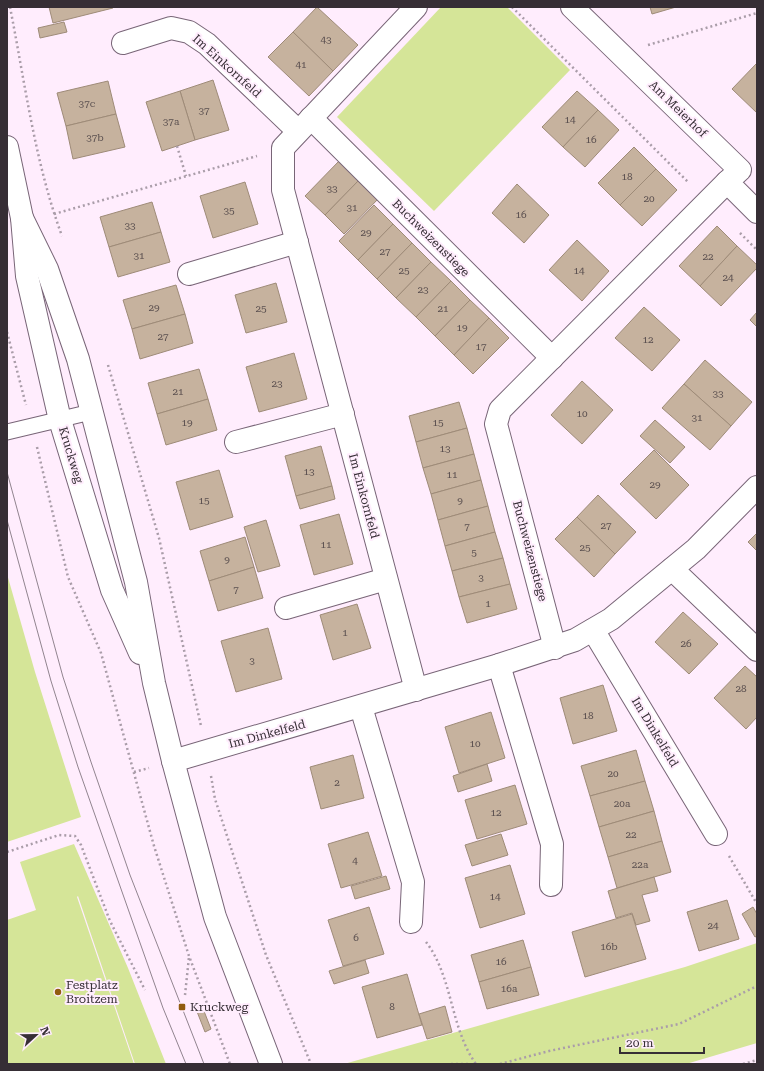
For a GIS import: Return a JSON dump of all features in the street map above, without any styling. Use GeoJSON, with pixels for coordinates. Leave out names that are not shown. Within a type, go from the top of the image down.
{"type":"FeatureCollection","features":[{"type":"Feature","properties":{"kind":"street"},"geometry":{"type":"LineString","coordinates":[[283,148],[416,7]]}},
{"type":"Feature","properties":{"kind":"street","name":"Am Meierhof"},"geometry":{"type":"LineString","coordinates":[[572,7],[740,170],[727,182]]}},
{"type":"Feature","properties":{"kind":"street","name":"Im Einkornfeld"},"geometry":{"type":"LineString","coordinates":[[122,43],[170,28],[189,32],[207,44],[305,125]]}},
{"type":"Feature","properties":{"kind":"street","name":"Buchweizenstiege"},"geometry":{"type":"LineString","coordinates":[[305,125],[552,358]]}},
{"type":"Feature","properties":{"kind":"street","name":"Kruckweg"},"geometry":{"type":"LineString","coordinates":[[7,147],[22,218],[27,276],[60,420],[112,590],[154,683]]}},
{"type":"Feature","properties":{"kind":"street","name":"Im Einkornfeld"},"geometry":{"type":"LineString","coordinates":[[283,148],[283,190],[416,690]]}},
{"type":"Feature","properties":{"kind":"street"},"geometry":{"type":"LineString","coordinates":[[727,182],[757,212]]}},
{"type":"Feature","properties":{"kind":"street","name":"Buchweizenstiege"},"geometry":{"type":"LineString","coordinates":[[555,648],[496,424],[500,410],[727,182]]}},
{"type":"Feature","properties":{"kind":"street","name":"Kruckweg"},"geometry":{"type":"LineString","coordinates":[[22,218],[47,270],[78,359],[136,582],[154,683],[173,761],[216,917],[271,1064]]}},
{"type":"Feature","properties":{"kind":"street"},"geometry":{"type":"LineString","coordinates":[[189,274],[297,242]]}},
{"type":"Feature","properties":{"kind":"street"},"geometry":{"type":"LineString","coordinates":[[236,442],[343,414]]}},
{"type":"Feature","properties":{"kind":"street","name":"Im Dinkelfeld"},"geometry":{"type":"LineString","coordinates":[[173,761],[416,690],[555,648],[575,640],[611,619],[696,549],[757,486]]}},
{"type":"Feature","properties":{"kind":"street"},"geometry":{"type":"LineString","coordinates":[[672,569],[757,650]]}},
{"type":"Feature","properties":{"kind":"street"},"geometry":{"type":"LineString","coordinates":[[286,608],[386,579]]}},
{"type":"Feature","properties":{"kind":"street","name":"Im Dinkelfeld"},"geometry":{"type":"LineString","coordinates":[[594,630],[716,834]]}},
{"type":"Feature","properties":{"kind":"street"},"geometry":{"type":"LineString","coordinates":[[499,665],[552,844],[551,885]]}},
{"type":"Feature","properties":{"kind":"street"},"geometry":{"type":"LineString","coordinates":[[361,706],[413,882],[411,922]]}},
{"type":"Feature","properties":{"kind":"lane"},"geometry":{"type":"LineString","coordinates":[[7,432],[91,412]]}},
{"type":"Feature","properties":{"kind":"path"},"geometry":{"type":"LineString","coordinates":[[512,7],[757,250]]}},
{"type":"Feature","properties":{"kind":"path"},"geometry":{"type":"LineString","coordinates":[[627,60],[639,47],[757,13]]}},
{"type":"Feature","properties":{"kind":"path"},"geometry":{"type":"LineString","coordinates":[[177,146],[186,176]]}},
{"type":"Feature","properties":{"kind":"path"},"geometry":{"type":"LineString","coordinates":[[54,214],[283,148]]}},
{"type":"Feature","properties":{"kind":"path"},"geometry":{"type":"LineString","coordinates":[[7,332],[32,426],[68,577],[101,652],[154,846],[189,956],[230,1064]]}},
{"type":"Feature","properties":{"kind":"path"},"geometry":{"type":"LineString","coordinates":[[716,834],[757,904]]}},
{"type":"Feature","properties":{"kind":"path"},"geometry":{"type":"LineString","coordinates":[[7,852],[59,835],[76,836],[81,845],[110,921],[145,990]]}},
{"type":"Feature","properties":{"kind":"path"},"geometry":{"type":"LineString","coordinates":[[411,922],[436,955],[466,1050],[476,1064]]}},
{"type":"Feature","properties":{"kind":"path"},"geometry":{"type":"LineString","coordinates":[[185,995],[189,956]]}},
{"type":"Feature","properties":{"kind":"path"},"geometry":{"type":"LineString","coordinates":[[500,1064],[549,1051],[679,1024],[757,986]]}},
{"type":"Feature","properties":{"kind":"path"},"geometry":{"type":"LineString","coordinates":[[743,1064],[757,1060]]}},
{"type":"Feature","properties":{"kind":"path"},"geometry":{"type":"LineString","coordinates":[[451,1064],[470,1064]]}},
{"type":"Feature","properties":{"kind":"green space"},"geometry":{"type":"Polygon","coordinates":[[[441,7],[507,7],[570,70],[434,211],[337,117],[441,7]]]}},
{"type":"Feature","properties":{"kind":"green space"},"geometry":{"type":"Polygon","coordinates":[[[7,574],[35,672],[81,817],[7,842],[7,574]]]}},
{"type":"Feature","properties":{"kind":"green space","name":"Festplatz Broitzem"},"geometry":{"type":"Polygon","coordinates":[[[74,844],[128,968],[166,1064],[135,1064],[78,896],[77,897],[134,1064],[7,1064],[7,920],[36,910],[20,862],[74,844]]]}},
{"type":"Feature","properties":{"kind":"green space"},"geometry":{"type":"Polygon","coordinates":[[[757,943],[757,1043],[686,1064],[344,1064],[685,967],[757,943]]]}},
{"type":"Feature","properties":{"kind":"building"},"geometry":{"type":"Polygon","coordinates":[[[49,7],[112,7],[113,8],[53,23],[49,7]]]}},
{"type":"Feature","properties":{"kind":"building"},"geometry":{"type":"Polygon","coordinates":[[[317,7],[358,45],[333,71],[293,32],[317,7]]]}},
{"type":"Feature","properties":{"kind":"building"},"geometry":{"type":"Polygon","coordinates":[[[650,7],[676,7],[652,14],[650,7]]]}},
{"type":"Feature","properties":{"kind":"building"},"geometry":{"type":"Polygon","coordinates":[[[64,22],[67,32],[40,38],[38,28],[64,22]]]}},
{"type":"Feature","properties":{"kind":"building"},"geometry":{"type":"Polygon","coordinates":[[[293,32],[333,71],[309,96],[268,57],[293,32]]]}},
{"type":"Feature","properties":{"kind":"building"},"geometry":{"type":"Polygon","coordinates":[[[757,63],[757,113],[732,89],[757,63]]]}},
{"type":"Feature","properties":{"kind":"building"},"geometry":{"type":"Polygon","coordinates":[[[213,80],[229,130],[195,140],[180,91],[213,80]]]}},
{"type":"Feature","properties":{"kind":"building"},"geometry":{"type":"Polygon","coordinates":[[[108,81],[116,114],[66,126],[57,93],[108,81]]]}},
{"type":"Feature","properties":{"kind":"building"},"geometry":{"type":"Polygon","coordinates":[[[180,91],[195,140],[162,151],[146,102],[180,91]]]}},
{"type":"Feature","properties":{"kind":"building"},"geometry":{"type":"Polygon","coordinates":[[[577,91],[598,110],[563,147],[542,127],[577,91]]]}},
{"type":"Feature","properties":{"kind":"building"},"geometry":{"type":"Polygon","coordinates":[[[598,110],[619,130],[585,167],[563,147],[598,110]]]}},
{"type":"Feature","properties":{"kind":"building"},"geometry":{"type":"Polygon","coordinates":[[[116,114],[125,147],[73,159],[66,126],[116,114]]]}},
{"type":"Feature","properties":{"kind":"building"},"geometry":{"type":"Polygon","coordinates":[[[634,147],[656,169],[620,205],[598,183],[634,147]]]}},
{"type":"Feature","properties":{"kind":"building"},"geometry":{"type":"Polygon","coordinates":[[[340,160],[360,179],[325,215],[305,196],[340,160]]]}},
{"type":"Feature","properties":{"kind":"building"},"geometry":{"type":"Polygon","coordinates":[[[656,169],[677,190],[642,226],[620,205],[656,169]]]}},
{"type":"Feature","properties":{"kind":"building"},"geometry":{"type":"Polygon","coordinates":[[[360,179],[379,198],[344,234],[325,215],[360,179]]]}},
{"type":"Feature","properties":{"kind":"building"},"geometry":{"type":"Polygon","coordinates":[[[245,182],[258,224],[213,238],[200,196],[245,182]]]}},
{"type":"Feature","properties":{"kind":"building"},"geometry":{"type":"Polygon","coordinates":[[[517,184],[549,215],[524,243],[492,213],[517,184]]]}},
{"type":"Feature","properties":{"kind":"building"},"geometry":{"type":"Polygon","coordinates":[[[152,202],[161,232],[109,247],[100,217],[152,202]]]}},
{"type":"Feature","properties":{"kind":"building"},"geometry":{"type":"Polygon","coordinates":[[[374,205],[393,224],[358,260],[339,241],[374,205]]]}},
{"type":"Feature","properties":{"kind":"building"},"geometry":{"type":"Polygon","coordinates":[[[393,224],[412,243],[377,279],[358,260],[393,224]]]}},
{"type":"Feature","properties":{"kind":"building"},"geometry":{"type":"Polygon","coordinates":[[[717,226],[737,246],[700,286],[679,266],[717,226]]]}},
{"type":"Feature","properties":{"kind":"building"},"geometry":{"type":"Polygon","coordinates":[[[161,232],[170,262],[118,277],[109,247],[161,232]]]}},
{"type":"Feature","properties":{"kind":"building"},"geometry":{"type":"Polygon","coordinates":[[[577,240],[609,271],[582,301],[549,270],[577,240]]]}},
{"type":"Feature","properties":{"kind":"building"},"geometry":{"type":"Polygon","coordinates":[[[412,243],[431,262],[396,298],[377,279],[412,243]]]}},
{"type":"Feature","properties":{"kind":"building"},"geometry":{"type":"Polygon","coordinates":[[[737,246],[757,265],[757,268],[721,306],[700,286],[737,246]]]}},
{"type":"Feature","properties":{"kind":"building"},"geometry":{"type":"Polygon","coordinates":[[[431,262],[451,281],[416,317],[396,298],[431,262]]]}},
{"type":"Feature","properties":{"kind":"building"},"geometry":{"type":"Polygon","coordinates":[[[451,281],[470,300],[435,336],[416,317],[451,281]]]}},
{"type":"Feature","properties":{"kind":"building"},"geometry":{"type":"Polygon","coordinates":[[[276,283],[287,322],[246,333],[235,295],[276,283]]]}},
{"type":"Feature","properties":{"kind":"building"},"geometry":{"type":"Polygon","coordinates":[[[176,285],[185,314],[132,329],[123,300],[176,285]]]}},
{"type":"Feature","properties":{"kind":"building"},"geometry":{"type":"Polygon","coordinates":[[[470,300],[489,318],[454,355],[435,336],[470,300]]]}},
{"type":"Feature","properties":{"kind":"building"},"geometry":{"type":"Polygon","coordinates":[[[644,307],[680,340],[652,371],[615,338],[644,307]]]}},
{"type":"Feature","properties":{"kind":"building"},"geometry":{"type":"Polygon","coordinates":[[[757,312],[757,327],[750,320],[757,312]]]}},
{"type":"Feature","properties":{"kind":"building"},"geometry":{"type":"Polygon","coordinates":[[[185,314],[193,343],[140,359],[132,329],[185,314]]]}},
{"type":"Feature","properties":{"kind":"building"},"geometry":{"type":"Polygon","coordinates":[[[489,318],[509,338],[473,374],[454,355],[489,318]]]}},
{"type":"Feature","properties":{"kind":"building"},"geometry":{"type":"Polygon","coordinates":[[[294,353],[307,399],[259,412],[246,367],[294,353]]]}},
{"type":"Feature","properties":{"kind":"building"},"geometry":{"type":"Polygon","coordinates":[[[705,360],[752,402],[731,426],[684,384],[705,360]]]}},
{"type":"Feature","properties":{"kind":"building"},"geometry":{"type":"Polygon","coordinates":[[[199,369],[208,399],[157,414],[148,383],[199,369]]]}},
{"type":"Feature","properties":{"kind":"building"},"geometry":{"type":"Polygon","coordinates":[[[582,381],[613,410],[582,444],[551,415],[582,381]]]}},
{"type":"Feature","properties":{"kind":"building"},"geometry":{"type":"Polygon","coordinates":[[[684,384],[731,426],[710,450],[662,408],[684,384]]]}},
{"type":"Feature","properties":{"kind":"building"},"geometry":{"type":"Polygon","coordinates":[[[208,399],[217,430],[166,445],[157,414],[208,399]]]}},
{"type":"Feature","properties":{"kind":"building"},"geometry":{"type":"Polygon","coordinates":[[[459,402],[467,428],[416,442],[409,416],[459,402]]]}},
{"type":"Feature","properties":{"kind":"building"},"geometry":{"type":"Polygon","coordinates":[[[655,420],[685,447],[670,463],[640,436],[655,420]]]}},
{"type":"Feature","properties":{"kind":"building"},"geometry":{"type":"Polygon","coordinates":[[[467,428],[474,454],[423,468],[416,442],[467,428]]]}},
{"type":"Feature","properties":{"kind":"building"},"geometry":{"type":"Polygon","coordinates":[[[321,446],[332,486],[296,496],[285,456],[321,446]]]}},
{"type":"Feature","properties":{"kind":"building"},"geometry":{"type":"Polygon","coordinates":[[[654,450],[689,485],[656,519],[620,484],[654,450]]]}},
{"type":"Feature","properties":{"kind":"building"},"geometry":{"type":"Polygon","coordinates":[[[474,454],[481,480],[431,494],[423,468],[474,454]]]}},
{"type":"Feature","properties":{"kind":"building"},"geometry":{"type":"Polygon","coordinates":[[[219,470],[233,517],[190,530],[176,482],[219,470]]]}},
{"type":"Feature","properties":{"kind":"building"},"geometry":{"type":"Polygon","coordinates":[[[481,480],[488,506],[438,520],[431,494],[481,480]]]}},
{"type":"Feature","properties":{"kind":"building"},"geometry":{"type":"Polygon","coordinates":[[[332,486],[335,499],[300,509],[296,496],[332,486]]]}},
{"type":"Feature","properties":{"kind":"building"},"geometry":{"type":"Polygon","coordinates":[[[598,495],[636,532],[615,554],[577,517],[598,495]]]}},
{"type":"Feature","properties":{"kind":"building"},"geometry":{"type":"Polygon","coordinates":[[[488,506],[495,532],[445,546],[438,520],[488,506]]]}},
{"type":"Feature","properties":{"kind":"building"},"geometry":{"type":"Polygon","coordinates":[[[339,514],[353,564],[314,575],[300,525],[339,514]]]}},
{"type":"Feature","properties":{"kind":"building"},"geometry":{"type":"Polygon","coordinates":[[[577,517],[615,554],[594,577],[555,539],[577,517]]]}},
{"type":"Feature","properties":{"kind":"building"},"geometry":{"type":"Polygon","coordinates":[[[266,520],[280,566],[258,572],[244,527],[266,520]]]}},
{"type":"Feature","properties":{"kind":"building"},"geometry":{"type":"Polygon","coordinates":[[[495,532],[503,558],[452,571],[445,546],[495,532]]]}},
{"type":"Feature","properties":{"kind":"building"},"geometry":{"type":"Polygon","coordinates":[[[757,533],[757,551],[748,542],[757,533]]]}},
{"type":"Feature","properties":{"kind":"building"},"geometry":{"type":"Polygon","coordinates":[[[245,537],[254,567],[209,581],[200,551],[245,537]]]}},
{"type":"Feature","properties":{"kind":"building"},"geometry":{"type":"Polygon","coordinates":[[[503,558],[510,584],[459,597],[452,571],[503,558]]]}},
{"type":"Feature","properties":{"kind":"building"},"geometry":{"type":"Polygon","coordinates":[[[254,567],[263,598],[218,611],[209,581],[254,567]]]}},
{"type":"Feature","properties":{"kind":"building"},"geometry":{"type":"Polygon","coordinates":[[[510,584],[517,609],[467,623],[459,597],[510,584]]]}},
{"type":"Feature","properties":{"kind":"building"},"geometry":{"type":"Polygon","coordinates":[[[357,604],[371,648],[333,660],[320,615],[357,604]]]}},
{"type":"Feature","properties":{"kind":"building"},"geometry":{"type":"Polygon","coordinates":[[[683,612],[718,644],[689,674],[655,642],[683,612]]]}},
{"type":"Feature","properties":{"kind":"building"},"geometry":{"type":"Polygon","coordinates":[[[268,628],[282,679],[236,692],[221,641],[268,628]]]}},
{"type":"Feature","properties":{"kind":"building"},"geometry":{"type":"Polygon","coordinates":[[[745,666],[757,677],[757,717],[746,729],[714,698],[745,666]]]}},
{"type":"Feature","properties":{"kind":"building"},"geometry":{"type":"Polygon","coordinates":[[[603,685],[617,731],[573,744],[560,698],[603,685]]]}},
{"type":"Feature","properties":{"kind":"building"},"geometry":{"type":"Polygon","coordinates":[[[491,712],[505,758],[459,773],[445,727],[491,712]]]}},
{"type":"Feature","properties":{"kind":"building"},"geometry":{"type":"Polygon","coordinates":[[[636,750],[645,781],[590,796],[581,766],[636,750]]]}},
{"type":"Feature","properties":{"kind":"building"},"geometry":{"type":"Polygon","coordinates":[[[353,755],[364,798],[321,809],[310,767],[353,755]]]}},
{"type":"Feature","properties":{"kind":"building"},"geometry":{"type":"Polygon","coordinates":[[[487,764],[492,781],[458,792],[453,776],[487,764]]]}},
{"type":"Feature","properties":{"kind":"building"},"geometry":{"type":"Polygon","coordinates":[[[645,781],[654,811],[599,827],[590,796],[645,781]]]}},
{"type":"Feature","properties":{"kind":"building"},"geometry":{"type":"Polygon","coordinates":[[[515,785],[527,824],[477,839],[465,800],[515,785]]]}},
{"type":"Feature","properties":{"kind":"building"},"geometry":{"type":"Polygon","coordinates":[[[654,811],[662,841],[608,857],[599,827],[654,811]]]}},
{"type":"Feature","properties":{"kind":"building"},"geometry":{"type":"Polygon","coordinates":[[[368,832],[382,876],[341,888],[328,844],[368,832]]]}},
{"type":"Feature","properties":{"kind":"building"},"geometry":{"type":"Polygon","coordinates":[[[501,834],[508,855],[472,866],[465,845],[501,834]]]}},
{"type":"Feature","properties":{"kind":"building"},"geometry":{"type":"Polygon","coordinates":[[[662,841],[671,872],[617,888],[608,857],[662,841]]]}},
{"type":"Feature","properties":{"kind":"building"},"geometry":{"type":"Polygon","coordinates":[[[510,865],[525,914],[480,928],[465,878],[510,865]]]}},
{"type":"Feature","properties":{"kind":"building"},"geometry":{"type":"Polygon","coordinates":[[[386,876],[390,889],[355,899],[351,886],[386,876]]]}},
{"type":"Feature","properties":{"kind":"building"},"geometry":{"type":"Polygon","coordinates":[[[654,877],[658,891],[642,895],[650,921],[636,925],[632,913],[616,918],[608,891],[654,877]]]}},
{"type":"Feature","properties":{"kind":"building"},"geometry":{"type":"Polygon","coordinates":[[[727,900],[739,939],[699,951],[687,912],[727,900]]]}},
{"type":"Feature","properties":{"kind":"building"},"geometry":{"type":"Polygon","coordinates":[[[369,907],[384,954],[343,966],[328,920],[369,907]]]}},
{"type":"Feature","properties":{"kind":"building"},"geometry":{"type":"Polygon","coordinates":[[[753,907],[757,914],[757,936],[755,937],[742,914],[753,907]]]}},
{"type":"Feature","properties":{"kind":"building"},"geometry":{"type":"Polygon","coordinates":[[[632,914],[646,959],[585,977],[572,932],[632,914]]]}},
{"type":"Feature","properties":{"kind":"building"},"geometry":{"type":"Polygon","coordinates":[[[523,940],[531,967],[479,982],[471,955],[523,940]]]}},
{"type":"Feature","properties":{"kind":"building"},"geometry":{"type":"Polygon","coordinates":[[[365,960],[369,973],[334,984],[329,971],[365,960]]]}},
{"type":"Feature","properties":{"kind":"building"},"geometry":{"type":"Polygon","coordinates":[[[531,967],[539,995],[487,1009],[479,982],[531,967]]]}},
{"type":"Feature","properties":{"kind":"building"},"geometry":{"type":"Polygon","coordinates":[[[407,974],[422,1025],[377,1038],[362,987],[407,974]]]}},
{"type":"Feature","properties":{"kind":"building"},"geometry":{"type":"Polygon","coordinates":[[[202,1006],[211,1029],[205,1032],[196,1009],[202,1006]]]}},
{"type":"Feature","properties":{"kind":"building"},"geometry":{"type":"Polygon","coordinates":[[[445,1006],[452,1032],[427,1039],[419,1014],[445,1006]]]}},
{"type":"Feature","properties":{"kind":"tram line"},"geometry":{"type":"LineString","coordinates":[[7,472],[63,677],[91,762],[130,875],[204,1064]]}},
{"type":"Feature","properties":{"kind":"tram line"},"geometry":{"type":"LineString","coordinates":[[7,520],[51,681],[78,767],[163,1008],[186,1064]]}},
{"type":"Feature","properties":{"kind":"place","name":"Festplatz Broitzem"},"geometry":{"type":"Point","coordinates":[58,992]}},
{"type":"Feature","properties":{"kind":"place","name":"Kruckweg"},"geometry":{"type":"Point","coordinates":[182,1007]}}]}
